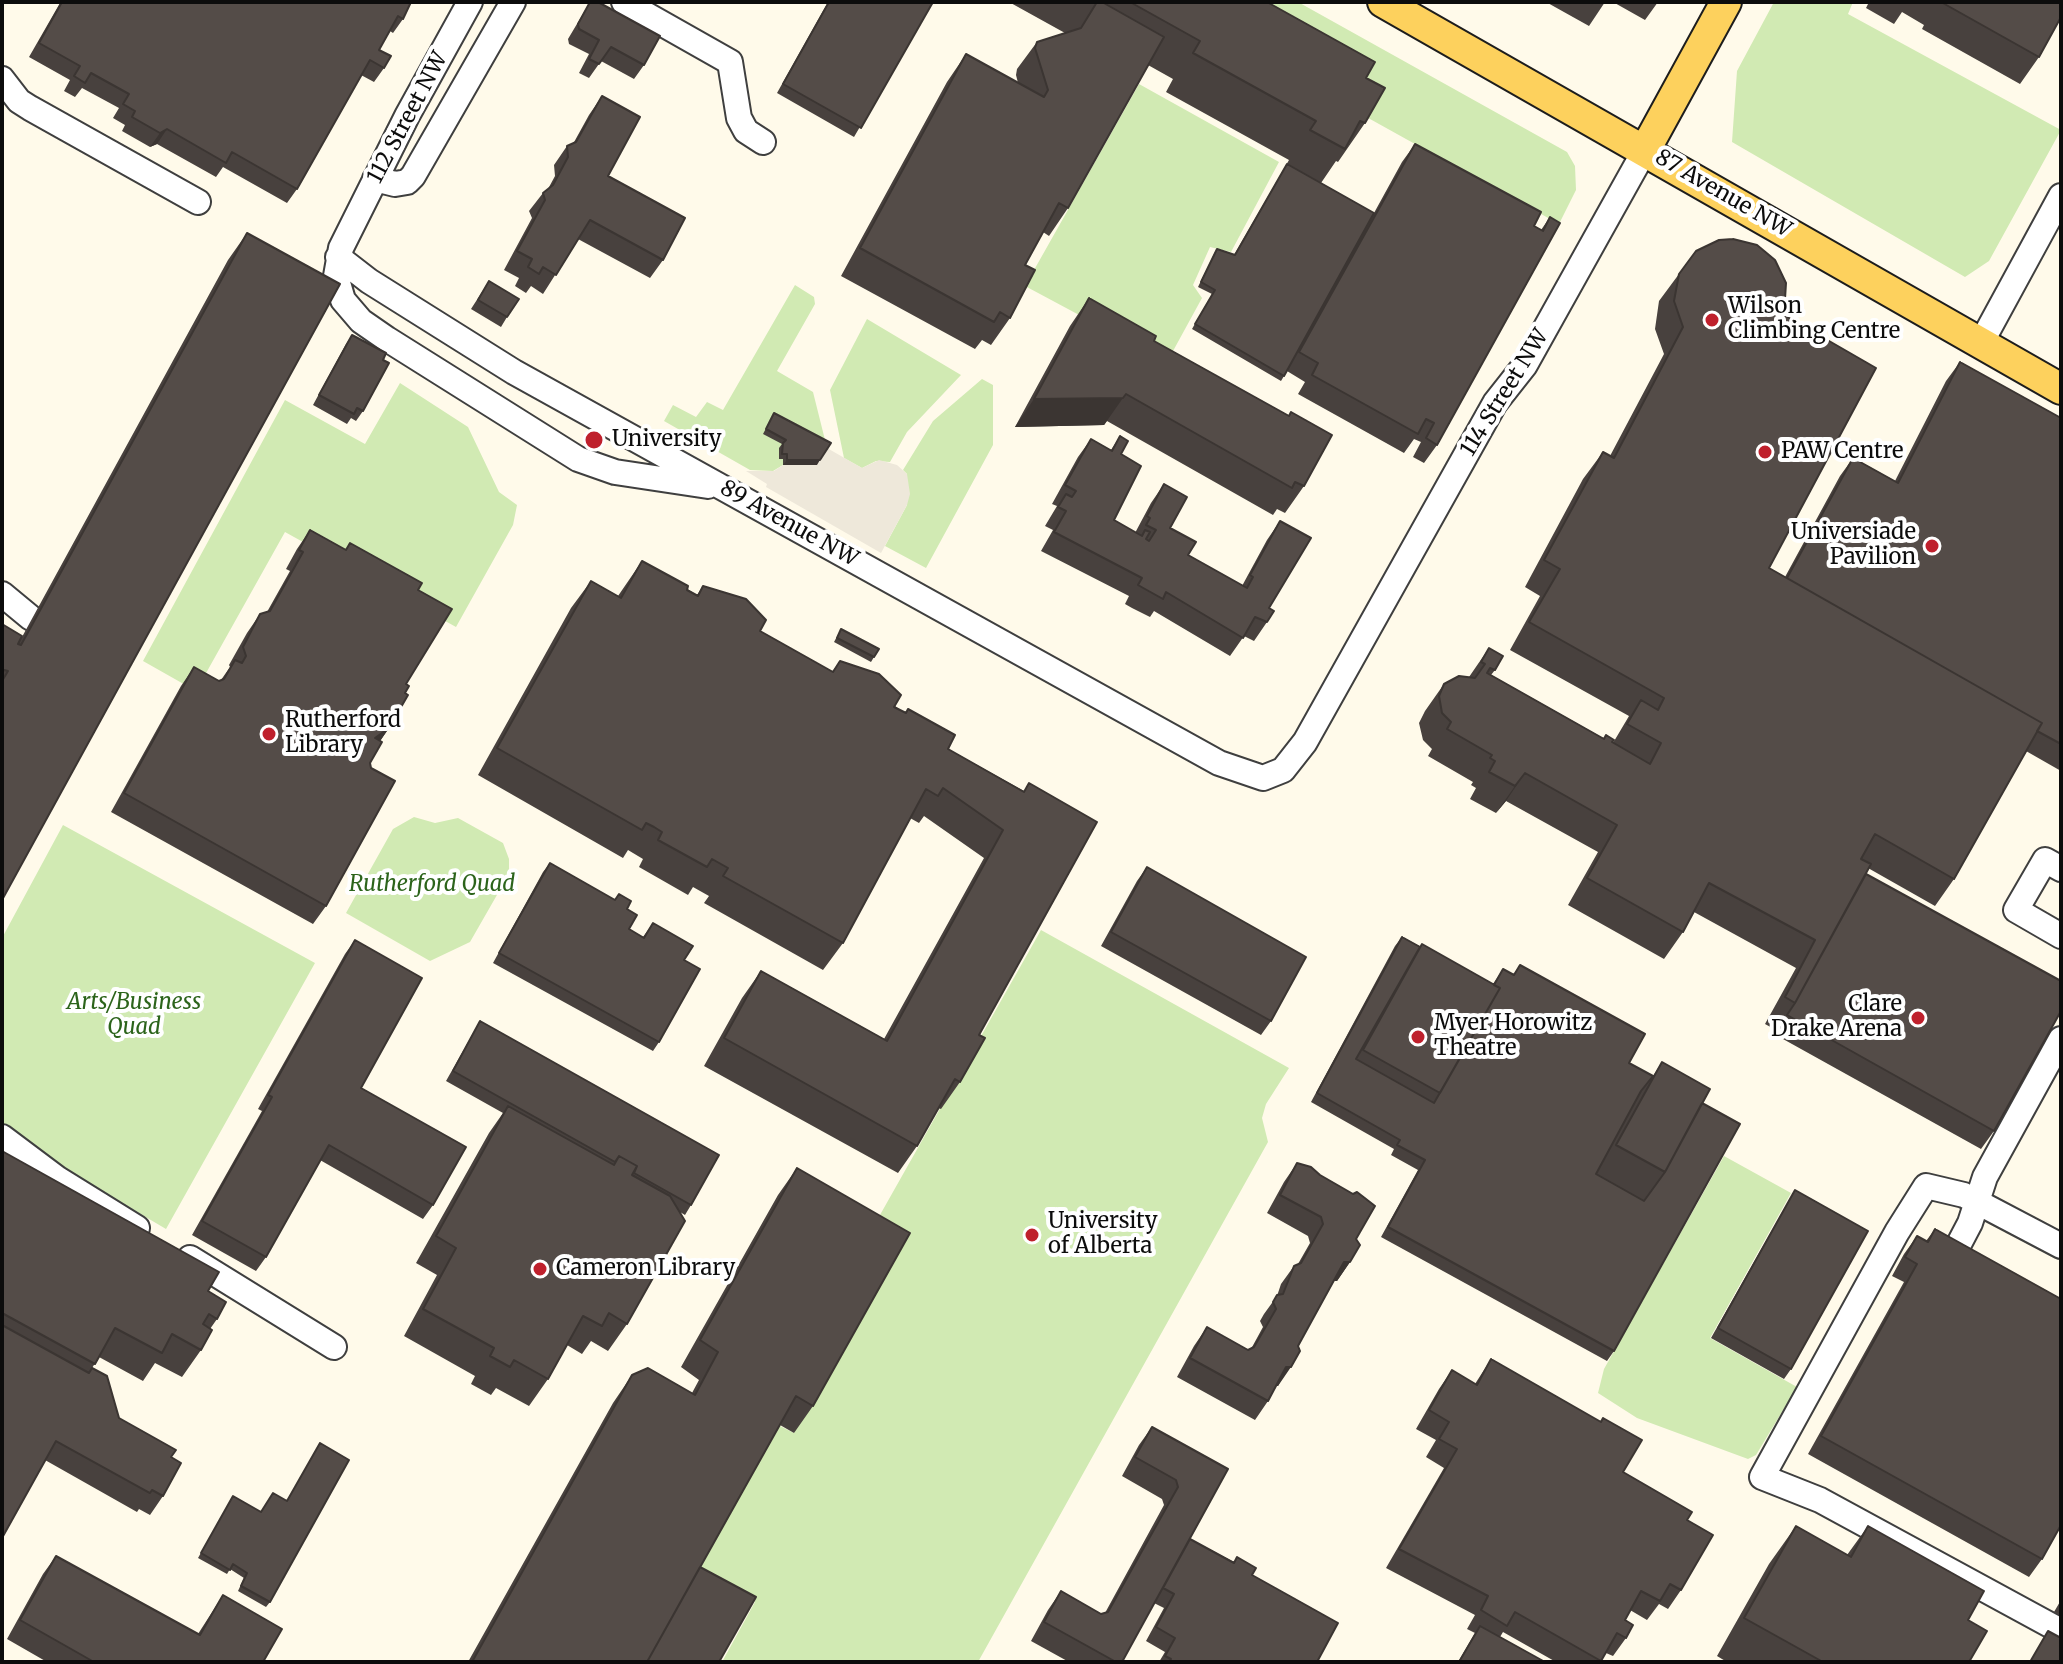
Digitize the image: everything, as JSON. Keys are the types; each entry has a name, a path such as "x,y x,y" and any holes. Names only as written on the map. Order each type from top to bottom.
{"main road":[{"name":"87 Avenue NW","path":"1383,2 2061,389"},
{"name":"114 Street NW","path":"1645,150 1726,2"}],"street":[{"name":"112 Street NW","path":"338,257 375,179 470,2"},
{"path":"375,179 395,184 407,182 413,176 513,2"},
{"path":"624,2 730,62 739,118 746,131 763,142"},
{"path":"2,79 19,101 30,108 198,202"},
{"name":"114 Street NW","path":"1272,775 1292,762 1305,742 1495,403 1525,365 1645,150"},
{"path":"1981,343 2061,196"},
{"path":"338,257 339,291 361,321 578,459 615,472 726,489"},
{"name":"89 Avenue NW","path":"338,257 481,352 1219,763 1253,777 1272,775"},
{"path":"2,594 31,618"},
{"path":"2061,869 2045,860 2016,910 2061,936"},
{"path":"1949,1263 1979,1202 1985,1177 2061,1039"},
{"path":"2,1137 71,1188 334,1347"},
{"path":"2061,1246 1979,1202 1947,1189 1926,1186 1897,1232 1762,1477 1820,1500 2061,1631"}],"green space":[{"path":"1238,2 1298,2 1567,152 1575,166 1576,190 1559,224 1352,109"},
{"path":"1774,2 1853,2 1848,14 2061,130 1989,261 1965,277 1732,142 1737,71"},
{"path":"1139,84 1279,162 1231,252 1210,247 1193,285 1202,298 1167,362 1025,286"},
{"path":"795,285 814,297 815,304 777,371 813,392 827,448 783,445 779,458 783,459 783,465 773,471 750,470 664,421 673,405 696,417 707,402 723,410"},
{"path":"867,319 961,375 907,432 890,462 876,461 862,468 844,458 830,390"},
{"path":"982,379 993,385 993,445 926,568 885,546 907,505 907,474 903,470 933,421"},
{"path":"400,383 468,427 499,492 517,505 513,525 456,627 285,532 196,691 143,661 285,400 365,444"},
{"name":"Rutherford Quad","path":"414,817 435,823 458,818 503,843 509,859 509,874 470,942 430,961 346,913 393,829"},
{"name":"Arts/Business Quad","path":"63,825 315,963 166,1229 2,1132 2,938"},
{"path":"1041,930 1289,1068 1266,1104 1262,1118 1268,1142 978,1662 722,1662 755,1602 695,1568 776,1424 794,1433 863,1245"},
{"path":"1724,1156 1791,1193 1710,1338 1797,1387 1756,1455 1748,1459 1637,1418 1598,1393 1604,1369"}],"shaded area":[{"path":"827,448 862,468 879,460 897,465 907,474 910,494 907,505 881,553 766,487 767,484 746,471 774,471 783,465 817,465"}],"building":[{"path":"62,2 411,2 403,19 398,16 379,50 391,56 384,68 370,60 297,189 232,152 226,163 167,129 160,133 132,117 135,111 123,104 129,94 91,73 85,83 74,76 80,66 39,43"},
{"path":"590,2 598,2 660,36 644,65 611,47 599,64 589,59 599,40 579,29 578,24"},
{"path":"829,2 933,2 861,128 783,84"},
{"path":"1097,2 1164,37 1068,208 1059,203 1025,265 1035,270 1010,318 1000,312 994,322 860,248 966,54 1044,97 1048,90 1035,48 1037,42 1081,28"},
{"path":"1130,2 1267,2 1375,62 1366,78 1385,88 1365,123 1360,121 1345,149 1310,130 1316,121 1193,53 1200,41"},
{"path":"1941,2 2061,2 2061,17 2039,57"},
{"path":"602,96 640,117 608,176 685,218 663,260 590,220 556,275 543,267 539,274 528,267 532,259 517,251 545,200 543,193 553,185 568,157 567,146 576,142"},
{"path":"1415,144 1541,212 1534,226 1543,231 1550,217 1560,223 1437,445 1426,438 1434,423 1426,419 1418,434 1312,375 1318,363 1299,352"},
{"path":"1287,164 1374,213 1284,376 1195,324 1215,290 1201,282 1217,249 1235,255"},
{"path":"247,233 340,284 2,900 2,681 8,671 2,673 2,624 22,636 18,644 21,645"},
{"path":"1733,239 1757,245 1775,260 1786,283 1784,315 1876,368 1769,568 2042,723 1954,879 1875,834 1861,859 1871,864 1795,1003 1785,997 1815,940 1709,883 1683,932 1587,878 1617,825 1525,773 1515,786 1489,772 1495,761 1490,758 1492,755 1447,729 1451,722 1442,713 1439,696 1444,684 1459,676 1475,678 1485,664 1481,662 1489,648 1503,656 1495,670 1490,668 1487,673 1604,739 1606,735 1614,740 1612,742 1650,764 1661,743 1627,724 1641,700 1658,710 1664,698 1529,622 1560,569 1544,560 1603,452 1614,458 1683,327 1674,301 1679,274 1696,251 1719,240"},
{"path":"489,281 519,299 507,317 478,300"},
{"path":"1089,298 1156,336 1154,341 1289,416 1291,412 1332,435 1304,486 1295,482 1292,488 1126,394 1123,398 1034,399"},
{"path":"352,335 386,353 383,360 389,363 363,411 357,408 354,414 319,395"},
{"name":"Universiade Pavilion","path":"1960,362 2061,418 2061,744 2037,731 2042,723 1787,578 1853,458 1898,483"},
{"path":"774,413 831,443 820,460 787,460 787,454 782,454 786,440 766,429"},
{"path":"1120,436 1128,441 1121,454 1141,466 1114,520 1142,536 1145,530 1150,532 1146,539 1149,541 1156,530 1146,525 1150,518 1147,516 1164,484 1187,497 1170,528 1196,542 1188,555 1247,588 1253,577 1250,575 1280,521 1311,538 1269,608 1274,611 1267,622 1255,617 1243,638 1166,592 1163,599 1145,589 1138,585 1142,578 1054,532 1066,511 1058,507 1066,494 1072,497 1076,491 1065,485 1091,439 1112,451"},
{"name":"Rutherford Library","path":"310,530 346,550 350,543 422,583 418,590 452,609 406,684 409,686 405,693 408,695 389,728 375,738 382,742 370,763 371,768 395,781 326,906 124,793 194,667 219,681 224,679 235,660 242,663 246,656 243,647 260,614 270,611 303,552 299,550"},
{"path":"642,561 688,586 687,590 698,596 703,586 746,599 766,620 760,631 833,672 840,661 879,674 901,695 894,707 906,713 908,709 955,735 948,749 1024,792 1029,783 1097,822 979,1035 985,1038 960,1082 955,1079 917,1146 724,1038 761,971 887,1041 1003,830 943,788 938,796 926,789 843,943 723,876 728,868 712,859 707,867 658,840 662,832 654,827 646,823 642,830 497,748 591,581 621,598"},
{"path":"841,629 879,649 874,657 837,638"},
{"path":"550,863 615,900 619,894 631,901 627,909 637,915 629,929 644,938 653,923 693,946 684,960 700,969 659,1042 499,953"},
{"path":"1147,867 1306,957 1271,1021 1111,932"},
{"name":"Clare Drake Arena","path":"1866,874 2061,981 2061,1011 1994,1131 1787,1015"},
{"path":"1402,937 1420,947 1356,1059 1434,1103 1500,988 1494,985 1503,969 1514,975 1520,965 1645,1034 1629,1063 1653,1076 1641,1091 1596,1174 1644,1201 1665,1172 1702,1103 1740,1124 1614,1351 1388,1227 1425,1160 1397,1145 1400,1140 1317,1093"},
{"path":"355,940 422,978 361,1088 466,1147 433,1205 329,1145 266,1257 202,1221"},
{"name":"Myer Horowitz Theatre","path":"1422,944 1500,988 1440,1093 1363,1050"},
{"path":"480,1021 719,1155 691,1205 634,1173 637,1166 619,1156 615,1162 453,1071"},
{"path":"1662,1062 1710,1089 1665,1172 1616,1145"},
{"name":"Cameron Library","path":"508,1106 614,1165 619,1156 637,1166 632,1175 670,1196 685,1221 627,1324 609,1313 602,1326 583,1316 548,1379 514,1360 510,1367 490,1356 494,1348 423,1309 456,1248 436,1236"},
{"path":"2,1151 219,1272 208,1291 226,1302 217,1319 209,1314 203,1324 212,1330 201,1350 172,1334 162,1353 115,1328 95,1364 2,1313"},
{"path":"1297,1163 1311,1167 1353,1194 1357,1192 1375,1206 1356,1239 1360,1245 1350,1262 1344,1262 1298,1346 1300,1351 1291,1367 1286,1367 1268,1401 1190,1358 1207,1327 1248,1350 1254,1347 1276,1309 1273,1302 1277,1295 1283,1294 1294,1266 1301,1263 1323,1224 1321,1217 1280,1195"},
{"path":"797,1168 910,1233 813,1406 796,1396 647,1662 472,1662 632,1375 648,1368 695,1395 718,1352 700,1340"},
{"path":"1795,1190 1868,1231 1791,1369 1718,1328"},
{"path":"1935,1229 2061,1299 2061,1525 2042,1559 1821,1436 1917,1264 1905,1257 1917,1236 1928,1242"},
{"path":"2,1325 89,1373 92,1368 107,1376 119,1418 176,1450 171,1457 181,1463 163,1496 152,1490 150,1493 56,1441 2,1538"},
{"path":"1491,1359 1601,1422 1603,1418 1642,1440 1623,1472 1692,1512 1687,1520 1713,1535 1681,1590 1670,1584 1660,1601 1641,1591 1625,1620 1633,1625 1626,1638 1617,1633 1601,1661 1515,1612 1507,1626 1481,1610 1488,1596 1399,1549 1457,1449 1439,1439 1449,1422 1429,1410 1452,1370 1477,1385"},
{"path":"1152,1427 1228,1469 1122,1662 1116,1662 1044,1622 1061,1591 1101,1614 1108,1612 1178,1487 1176,1480 1135,1457"},
{"path":"320,1443 349,1460 270,1602 241,1586 247,1573 233,1564 230,1570 201,1553 233,1496 261,1512 273,1493 287,1501"},
{"path":"1796,1526 1851,1557 1868,1526 1984,1591 1968,1620 1987,1631 1969,1662 1823,1662 1744,1618"},
{"path":"1190,1539 1234,1563 1237,1557 1256,1568 1252,1575 1338,1623 1317,1662 1169,1662 1171,1659 1165,1656 1175,1638 1156,1627 1174,1594 1163,1588"},
{"path":"56,1556 200,1635 223,1595 282,1629 263,1662 94,1662 20,1620"},
{"path":"700,1567 756,1597 719,1662 647,1662"},
{"path":"1480,1626 1545,1662 1459,1662"},
{"path":"2048,1631 2061,1638 2061,1662 2030,1662"}],"place":[{"name":"Wilson Climbing Centre","path":"1712,320"},
{"name":"University","path":"594,440"},
{"name":"PAW Centre","path":"1765,452"},
{"name":"Universiade Pavilion","path":"1932,546"},
{"name":"Rutherford Library","path":"269,734"},
{"name":"Clare Drake Arena","path":"1918,1018"},
{"name":"Myer Horowitz Theatre","path":"1418,1037"},
{"name":"University of Alberta","path":"1032,1235"},
{"name":"Cameron Library","path":"540,1269"}]}
